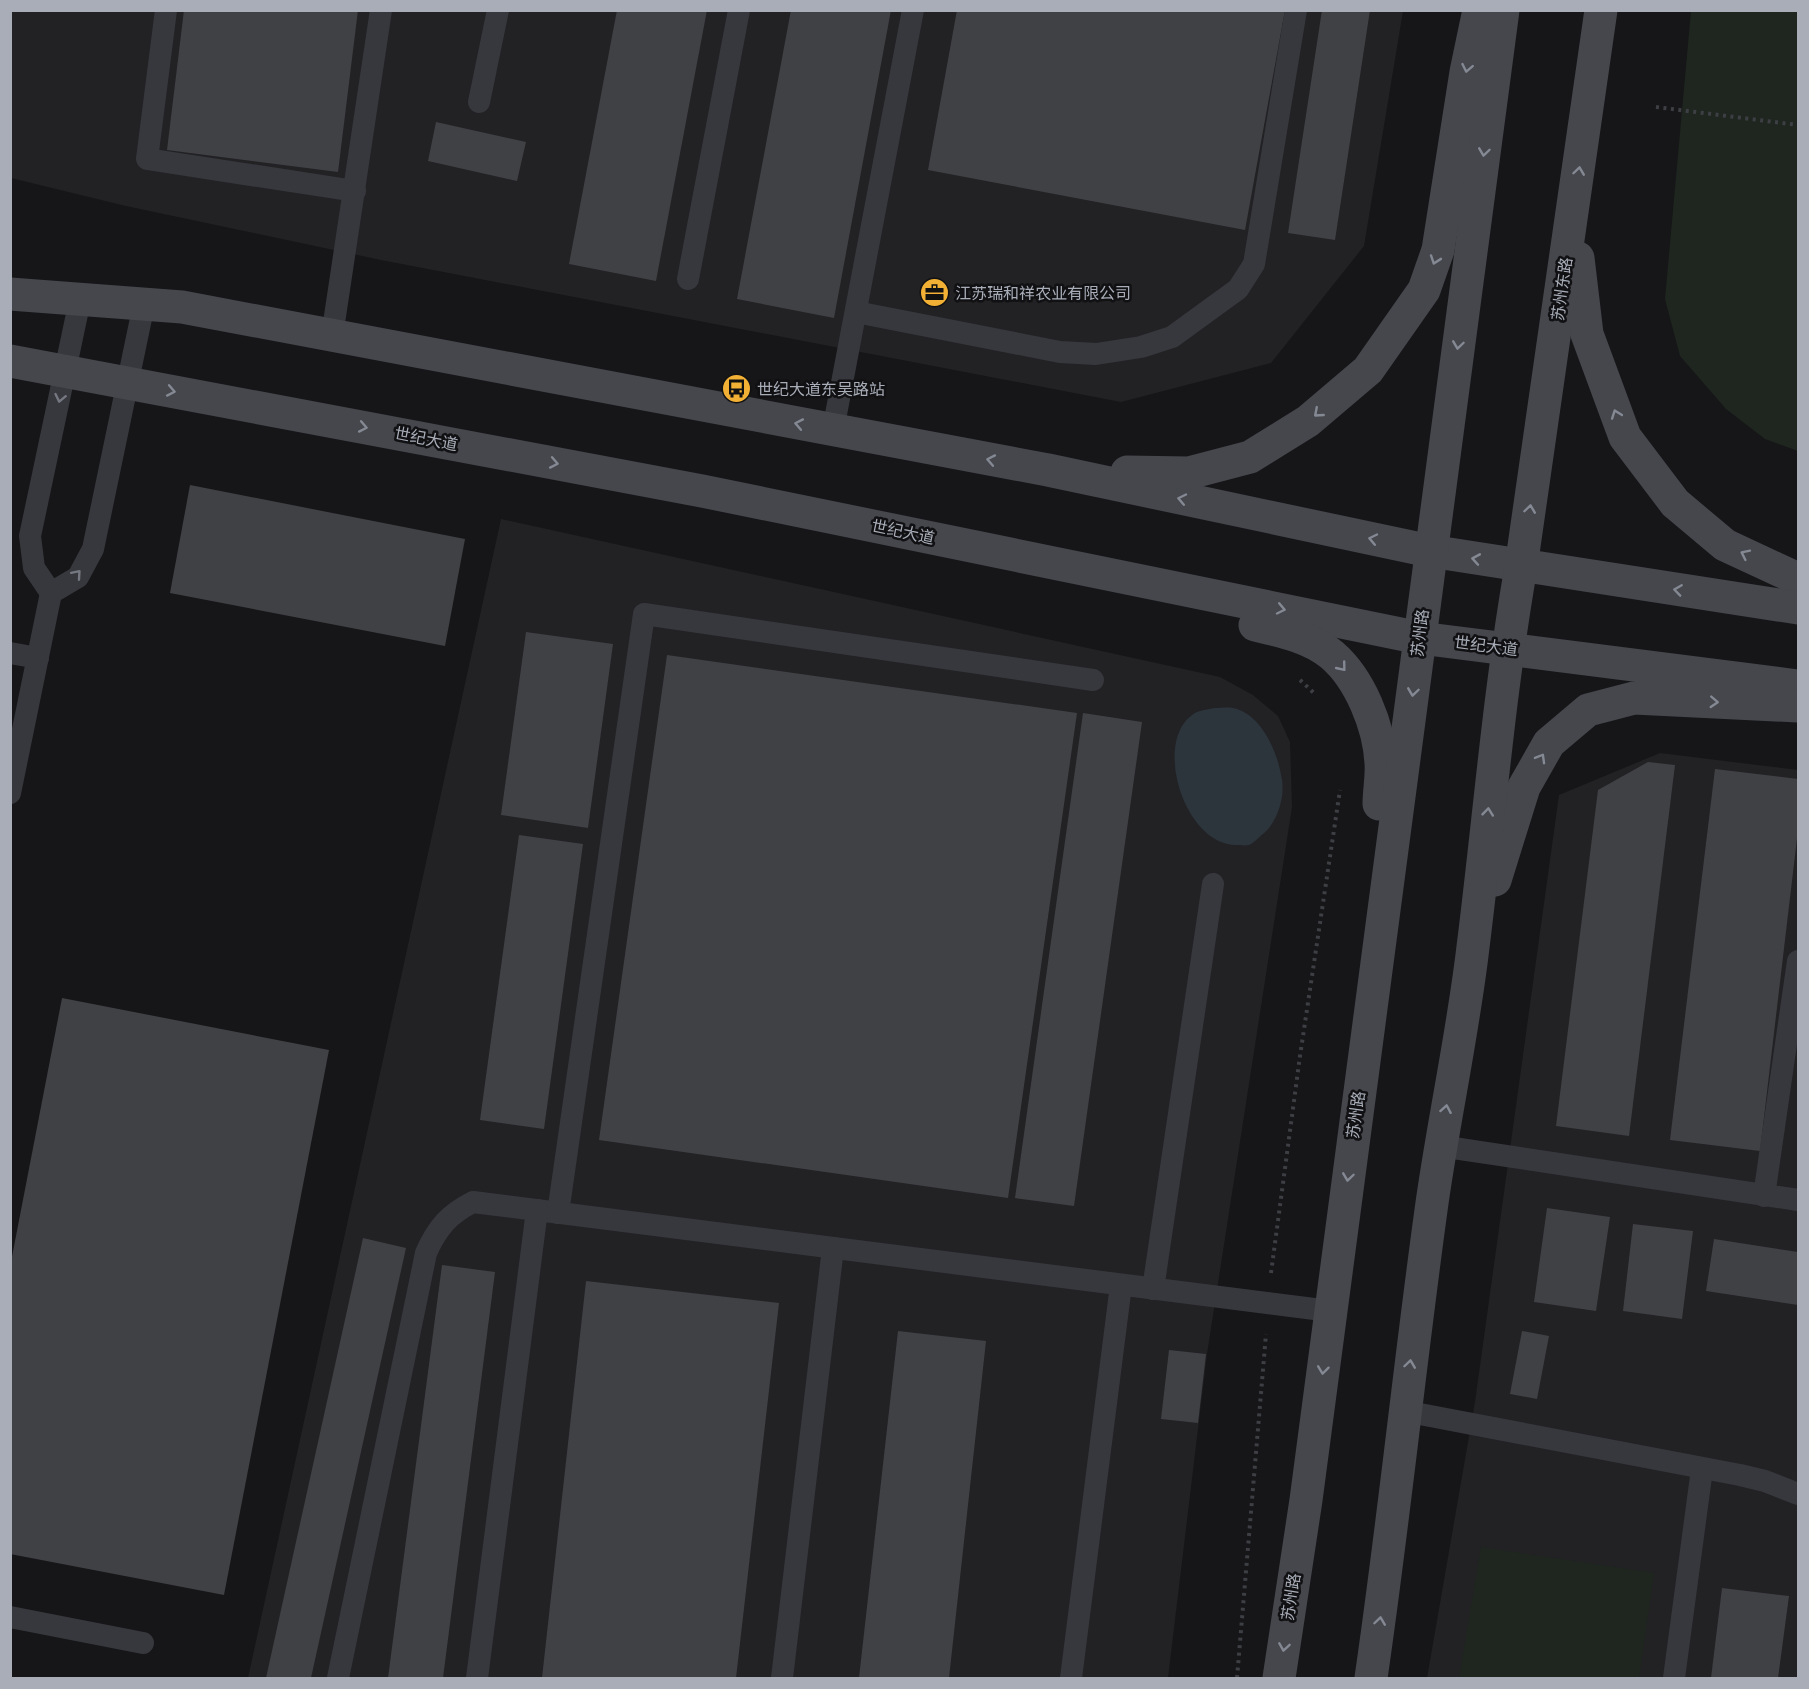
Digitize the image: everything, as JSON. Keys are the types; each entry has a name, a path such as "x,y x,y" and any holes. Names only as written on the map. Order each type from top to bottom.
{"street":[{"path":"1048,470 1189,473 1250,457 1308,422 1368,370 1424,290 1438,250 1466,72 1479,10"},
{"path":"1430,551 1503,10"},
{"name":"苏州东路","path":"1521,567 1600,10"},
{"path":"1573,213 1587,334 1625,437 1675,503 1725,545 1798,579"},
{"path":"10,294 182,308 1048,470 1430,551 1521,567 1798,608"},
{"name":"世纪大道","path":"10,361 702,491 1420,638 1798,686"},
{"path":"702,491 1294,634 1332,655 1360,690 1374,730 1381,761 1367,1034"},
{"name":"苏州路","path":"1279,1678 1306,1500 1430,551"},
{"path":"1371,1678 1440,1146 1473,951 1507,649 1521,567"},
{"path":"1473,951 1524,787 1549,743 1588,710 1634,698 1798,706"}],"lane":[{"path":"166,10 147,159 355,190"},
{"path":"332,336 381,10"},
{"path":"479,102 498,10"},
{"path":"688,279 739,10"},
{"path":"833,430 913,10"},
{"path":"856,312 1060,352 1096,354 1141,347 1172,337 1238,289 1254,264 1296,10"},
{"path":"10,793 51,593 34,568 30,536 80,300"},
{"path":"51,593 78,577 93,549 144,304"},
{"path":"477,1678 547,1211 644,614 1093,680"},
{"path":"10,653 38,658"},
{"path":"1153,1289 1213,884"},
{"path":"1764,1196 1798,961"},
{"path":"1440,1146 1798,1200"},
{"path":"338,1678 426,1253 436,1231 454,1211 473,1202 1330,1311"},
{"path":"782,1678 833,1248"},
{"path":"1071,1678 1121,1285"},
{"path":"1404,1411 1766,1481 1798,1494"},
{"path":"1674,1678 1702,1468"},
{"path":"10,1617 143,1643"}],"path":[{"path":"1656,107 1798,125"},
{"path":"1299,679 1321,699"},
{"path":"1237,1678 1268,1303 1298,1068 1341,787"}],"shaded area":[{"path":"11,11 1403,11 1364,246 1271,363 1121,402 381,260 126,206 11,178"},
{"path":"1691,11 1798,11 1798,451 1765,439 1726,409 1680,356 1665,299"},
{"path":"501,519 1220,677 1253,695 1278,716 1290,742 1292,807 1207,1354 1168,1678 248,1678"},
{"path":"1215,708 1233,708 1252,718 1267,736 1280,769 1283,787 1276,817 1268,829 1249,845 1235,845 1216,840 1200,827 1188,808 1179,786 1175,764 1176,742 1183,724 1197,712"},
{"path":"1660,753 1798,770 1798,1678 1427,1678 1475,1402 1559,795"},
{"path":"1481,1547 1654,1573 1639,1678 1459,1678"}],"building":[{"path":"184,10 358,10 338,172 167,150"},
{"path":"617,10 707,10 656,281 569,264"},
{"path":"791,10 891,10 834,318 737,299"},
{"path":"957,10 1285,10 1245,230 928,170"},
{"path":"1322,10 1370,10 1335,240 1288,233"},
{"path":"436,122 526,142 517,181 428,161"},
{"path":"190,485 465,539 445,646 170,593"},
{"path":"526,632 613,644 588,828 501,815"},
{"path":"667,655 1077,713 1008,1198 599,1140"},
{"path":"1083,713 1142,722 1074,1206 1015,1198"},
{"path":"1648,762 1675,765 1629,1136 1556,1126 1598,790"},
{"path":"1715,769 1798,779 1798,830 1760,1151 1670,1140"},
{"path":"519,835 583,844 544,1129 480,1120"},
{"path":"62,998 329,1050 224,1595 10,1554 10,1267"},
{"path":"1547,1208 1610,1217 1596,1311 1534,1302"},
{"path":"1633,1224 1693,1231 1682,1319 1623,1311"},
{"path":"363,1238 406,1248 311,1678 266,1678"},
{"path":"1714,1239 1798,1252 1798,1305 1706,1291"},
{"path":"442,1265 495,1272 443,1678 388,1678"},
{"path":"586,1281 779,1303 736,1678 542,1678"},
{"path":"898,1331 986,1341 949,1678 859,1678"},
{"path":"1522,1331 1549,1336 1537,1399 1510,1394"},
{"path":"1169,1350 1206,1354 1198,1423 1161,1419"},
{"path":"1722,1588 1789,1596 1778,1678 1711,1678"}],"place":[{"name":"江苏瑞和祥农业有限公司","path":"934,293"},
{"name":"世纪大道东吴路站","path":"736,389"}]}
